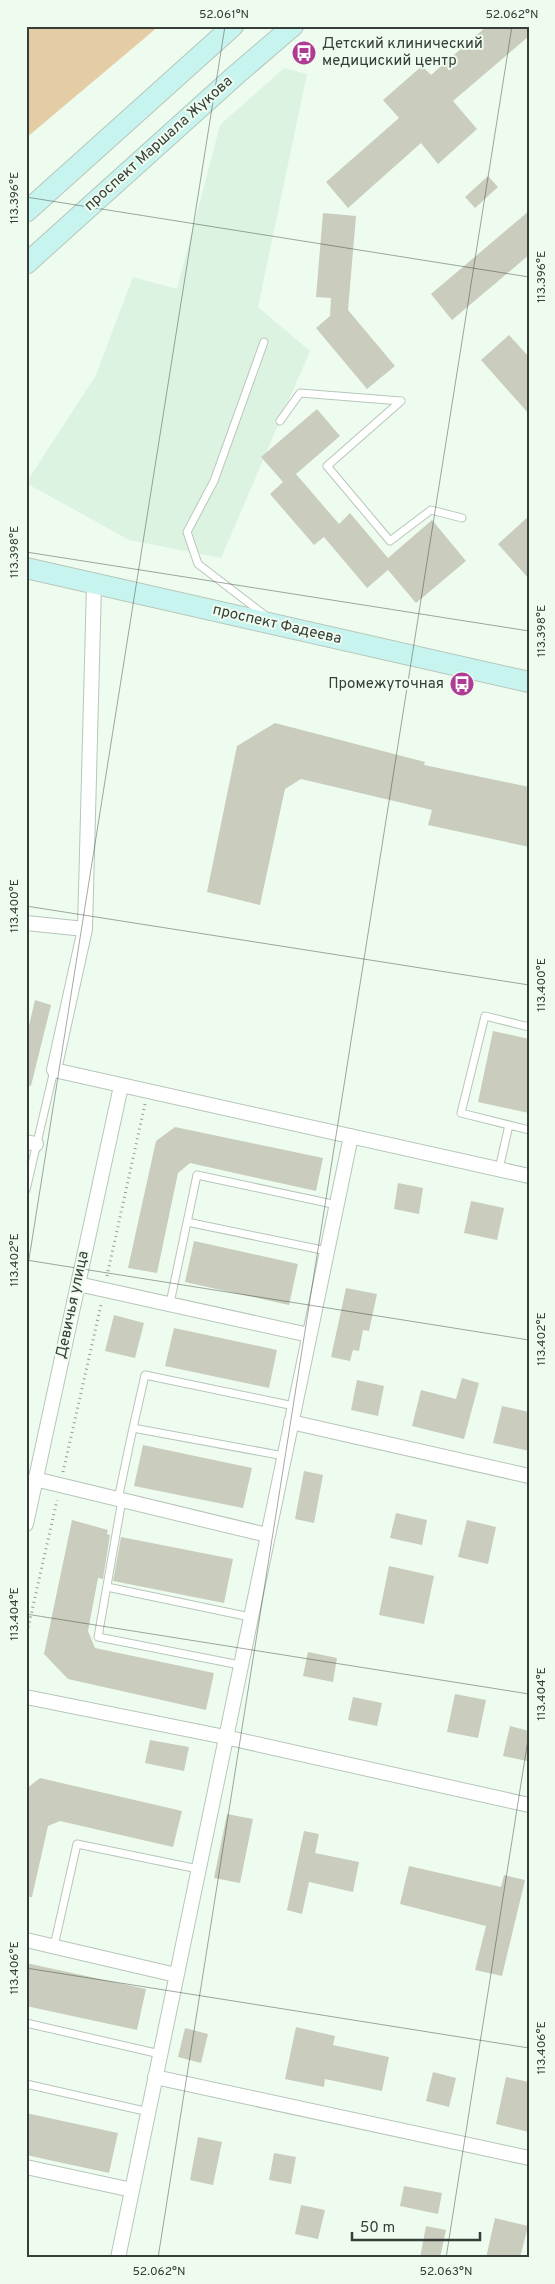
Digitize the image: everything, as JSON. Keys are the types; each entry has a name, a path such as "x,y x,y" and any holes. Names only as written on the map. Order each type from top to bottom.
{"main road":[{"path":"26,212 233,26"},
{"name":"проспект Маршала Жукова","path":"26,264 236,74 293,26"},
{"name":"проспект Фадеева","path":"26,568 94,585 529,682"}],"street":[{"path":"94,585 85,929 54,1070 529,1176"},
{"path":"26,923 85,929"},
{"name":"Девичья улица","path":"26,1524 121,1086"},
{"path":"118,2258 351,1136"},
{"path":"78,1284 310,1335"},
{"path":"291,1422 529,1476"},
{"path":"36,1479 267,1535"},
{"path":"26,1697 225,1737 529,1804"},
{"path":"26,1940 176,1975"},
{"path":"155,2077 529,2158"},
{"path":"26,2167 132,2190"}],"lane":[{"path":"264,342 214,481 187,532 198,564 278,625"},
{"path":"280,421 300,393 401,402 328,466 390,541 431,510 462,518"},
{"path":"529,1027 484,1016 461,1113 529,1130"},
{"path":"26,1190 31,1143 54,1070"},
{"path":"499,1169 509,1125"},
{"path":"170,1303 196,1175 337,1205"},
{"path":"187,1222 327,1252"},
{"path":"240,1665 98,1637 133,1428 145,1375 294,1406"},
{"path":"133,1428 284,1456"},
{"path":"107,1587 250,1617"},
{"path":"54,1946 77,1844 198,1869"},
{"path":"26,2023 160,2054"},
{"path":"26,2084 149,2112"}],"path":[{"path":"26,1637 148,1092"}],"shaded area":[{"path":"26,26 159,26 26,138"},
{"path":"284,68 307,74 258,307 310,351 221,558 129,540 26,483 96,375 133,277 177,289 220,125"}],"building":[{"path":"487,26 529,26 529,36 453,101 477,129 438,164 421,143 348,208 326,182 399,118 383,100 422,66 431,75"},
{"path":"488,176 498,187 475,208 465,197"},
{"path":"529,211 529,255 452,320 431,294"},
{"path":"323,213 356,216 348,310 395,366 367,389 316,328 330,316 331,298 316,297"},
{"path":"509,335 529,357 529,414 481,360"},
{"path":"317,409 340,436 296,474 339,524 350,513 388,558 432,520 466,561 416,603 388,570 367,588 324,537 314,545 270,494 283,482 261,457"},
{"path":"529,516 529,579 498,544"},
{"path":"275,723 425,762 424,765 529,787 529,847 428,825 432,810 301,779 285,789 260,905 207,892 237,746"},
{"path":"35,1000 51,1005 31,1086 26,1085 26,1038"},
{"path":"493,1031 529,1039 529,1113 478,1102"},
{"path":"175,1127 323,1158 316,1191 190,1163 178,1173 157,1273 128,1268 156,1141"},
{"path":"398,1183 423,1188 419,1214 394,1209"},
{"path":"471,1201 504,1208 497,1240 464,1233"},
{"path":"194,1241 298,1264 289,1305 185,1282"},
{"path":"346,1288 377,1294 369,1331 363,1330 359,1351 353,1350 350,1361 331,1357"},
{"path":"114,1315 144,1323 135,1358 105,1351"},
{"path":"174,1328 277,1350 269,1388 165,1366"},
{"path":"462,1378 479,1383 464,1439 412,1426 421,1390 456,1399"},
{"path":"357,1380 384,1386 378,1416 351,1410"},
{"path":"502,1406 529,1412 529,1451 493,1443"},
{"path":"143,1445 252,1468 243,1508 134,1486"},
{"path":"304,1471 323,1475 314,1523 295,1519"},
{"path":"396,1513 427,1520 422,1545 390,1538"},
{"path":"72,1520 108,1530 107,1534 110,1535 103,1579 98,1578 88,1631 95,1648 214,1673 206,1710 68,1679 44,1654"},
{"path":"467,1520 496,1527 488,1564 458,1557"},
{"path":"121,1537 233,1559 224,1603 113,1581"},
{"path":"389,1566 434,1576 424,1624 379,1615"},
{"path":"308,1652 337,1658 333,1682 303,1676"},
{"path":"455,1694 486,1700 478,1738 447,1732"},
{"path":"353,1697 382,1703 377,1726 348,1720"},
{"path":"510,1726 529,1731 527,1761 503,1756"},
{"path":"150,1740 189,1747 184,1771 145,1763"},
{"path":"40,1778 182,1811 173,1847 60,1821 48,1826 32,1897 26,1897 26,1789"},
{"path":"227,1814 253,1819 240,1883 214,1878"},
{"path":"304,1831 319,1834 315,1853 359,1862 353,1892 309,1882 302,1914 287,1910"},
{"path":"409,1866 501,1887 504,1875 525,1880 502,1976 475,1970 486,1926 400,1904"},
{"path":"26,1963 146,1989 137,2030 26,2006"},
{"path":"296,2027 335,2036 333,2045 389,2057 382,2091 325,2079 324,2087 285,2079"},
{"path":"185,2028 208,2034 201,2063 178,2057"},
{"path":"433,2072 456,2078 449,2107 426,2101"},
{"path":"506,2077 529,2082 529,2132 496,2124"},
{"path":"26,2113 118,2133 109,2173 26,2155"},
{"path":"198,2137 222,2142 213,2185 190,2180"},
{"path":"274,2153 296,2157 291,2184 269,2180"},
{"path":"404,2186 442,2193 438,2214 400,2206"},
{"path":"301,2205 325,2210 318,2239 295,2234"},
{"path":"495,2218 528,2226 520,2258 486,2258"},
{"path":"426,2226 446,2230 440,2258 420,2258"}],"place":[{"name":"Детский клинический медициский центр","path":"304,53"},
{"name":"Промежуточная","path":"462,684"}]}
